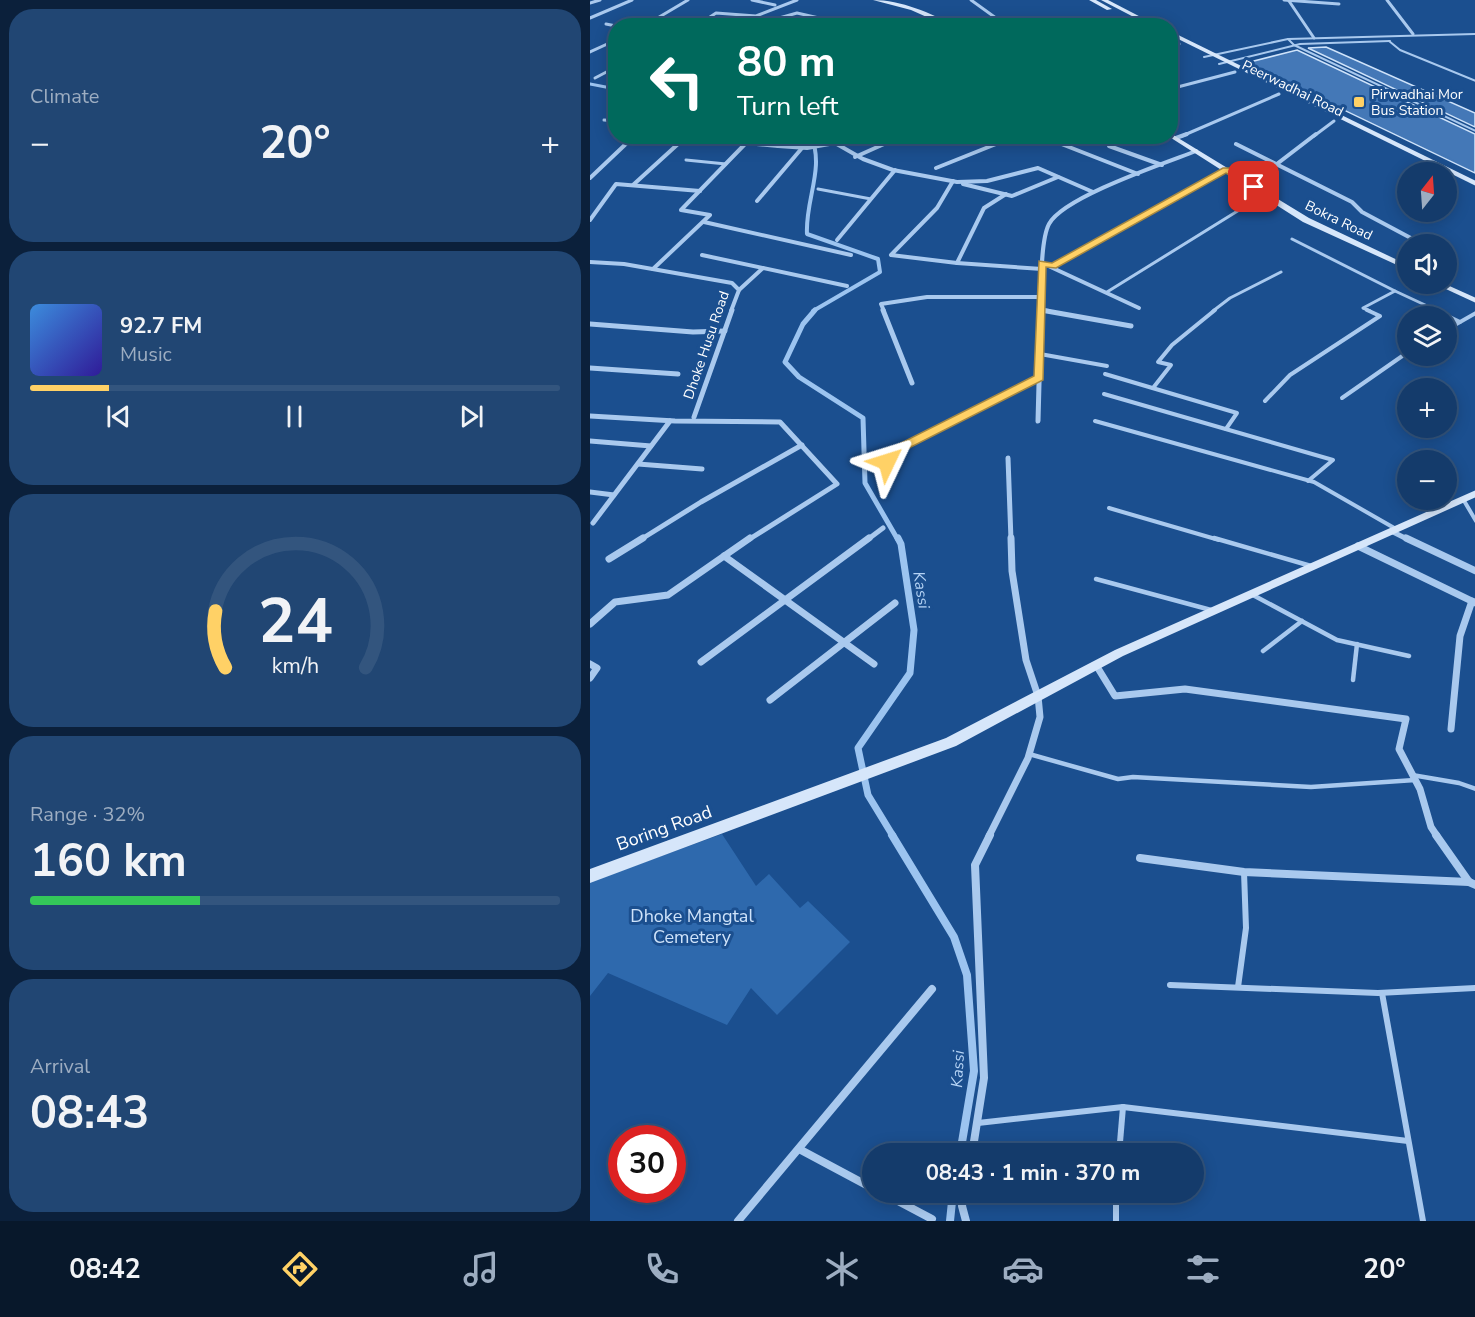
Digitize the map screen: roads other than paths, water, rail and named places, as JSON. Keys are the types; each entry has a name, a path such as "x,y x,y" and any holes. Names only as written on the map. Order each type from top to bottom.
{"main road":[{"path":"876,0 913,9 934,18"},
{"path":"1092,0 1128,18"},
{"path":"1104,0 1140,18"},
{"path":"1178,37 1475,184"},
{"name":"Peerwadhai Road","path":"1179,44 1418,162"},
{"name":"Bokra Road","path":"1178,139 1306,220 1397,263"},
{"path":"1457,183 1475,192"},
{"path":"1457,292 1475,300"},
{"name":"Boring Road","path":"590,876 951,742 1096,665 1475,493"}],"street":[{"path":"590,3 600,0"},
{"path":"590,18 632,0"},
{"path":"658,18 688,0"},
{"path":"752,0 775,5"},
{"path":"708,18 716,13 756,16 797,0"},
{"path":"971,0 996,18"},
{"path":"1284,0 1340,4 1331,0"},
{"path":"1387,0 1413,34"},
{"path":"1289,2 1314,38"},
{"path":"779,18 797,13 821,18"},
{"path":"590,52 608,44"},
{"path":"595,78 608,71"},
{"path":"1178,87 1235,72"},
{"path":"1178,135 1203,130 1241,110 1279,94"},
{"path":"604,120 608,120"},
{"path":"1242,180 1265,173 1334,121"},
{"path":"590,178 626,144"},
{"path":"633,185 678,144"},
{"path":"653,269 710,215 681,210 745,144"},
{"path":"757,144 802,148 832,144"},
{"path":"836,144 855,157 872,164 1012,196 1059,176"},
{"path":"855,157 884,144"},
{"path":"936,168 996,144"},
{"path":"1062,144 1139,174"},
{"path":"1113,144 1109,146 1162,165"},
{"path":"1236,144 1352,202 1362,212 1403,234"},
{"path":"757,201 802,148"},
{"path":"1038,420 1042,266 1049,224 1070,205 1093,192 1196,151"},
{"path":"1093,192 1038,168 1016,176 955,182 937,208 891,255 957,263 1052,266 1139,308"},
{"path":"837,240 895,170"},
{"path":"1052,266 1226,170"},
{"path":"590,220 616,184 700,191"},
{"path":"957,263 984,208 1006,194"},
{"path":"704,222 851,255"},
{"path":"702,255 847,286"},
{"name":"Dhoke Husu Road","path":"590,262 653,269 732,283 739,290 694,417"},
{"path":"739,290 763,268"},
{"path":"912,383 881,304 927,297 1041,297"},
{"path":"1041,310 1131,326"},
{"path":"590,324 693,332 725,331"},
{"path":"590,368 678,374"},
{"path":"880,474 895,450 1039,378"},
{"path":"590,416 670,421 780,422 838,484 724,556 668,595 616,602 590,624"},
{"path":"593,523 670,421"},
{"path":"590,441 651,446"},
{"path":"609,559 701,502 802,446"},
{"path":"974,1143 984,1078 975,865 1029,754 1040,717 1037,696 1026,660 1012,571 1008,458"},
{"path":"638,464 702,469"},
{"path":"590,492 614,495"},
{"path":"701,662 883,528"},
{"path":"1394,530 1475,571"},
{"path":"1358,546 1474,602 1460,636 1451,729"},
{"path":"724,556 874,664"},
{"path":"770,700 895,603"},
{"path":"590,664 597,668 590,678"},
{"path":"1096,665 1115,696 1185,689 1406,719 1399,750 1414,778 1431,827 1472,883"},
{"path":"1140,858 1244,872 1472,883"},
{"path":"738,1221 932,989"},
{"path":"799,1149 862,1183"},
{"path":"902,1203 932,1219"},
{"path":"962,1203 966,1221"}],"lane":[{"path":"1204,57 1288,39 1475,34"},
{"path":"1385,35 1400,50 1475,81"},
{"path":"1288,39 1294,45 1475,131"},
{"path":"1218,64 1294,45 1390,41"},
{"path":"686,160 726,164"},
{"path":"818,189 871,199"},
{"path":"1107,292 1265,194"},
{"path":"1292,239 1460,322"},
{"path":"1153,388 1171,365 1158,362 1172,345 1230,298 1281,272"},
{"path":"1265,400 1290,375 1380,316 1363,308 1395,291"},
{"path":"1457,324 1475,313"},
{"path":"1040,354 1107,366"},
{"path":"1342,398 1397,360"},
{"path":"1105,374 1237,412 1226,429"},
{"path":"1104,394 1333,460 1308,481"},
{"path":"1095,421 1308,481 1394,530"},
{"path":"1463,499 1475,521"},
{"path":"1109,508 1313,566"},
{"path":"1096,579 1213,611"},
{"path":"1251,594 1337,640 1409,656"},
{"path":"1263,651 1302,621"},
{"path":"1353,680 1357,644"},
{"path":"1029,754 1118,779 1133,777 1311,787 1414,778 1459,783 1475,789"},
{"path":"1238,987 1247,928 1244,872"},
{"path":"1170,985 1382,993 1475,988"},
{"path":"1382,993 1423,1221"},
{"path":"978,1123 1123,1107 1408,1141"},
{"path":"1120,1143 1123,1107"},
{"path":"1116,1203 1116,1221"}],"waterway":[{"name":"Kassi","path":"590,84 608,87"},
{"name":"Kassi","path":"813,311 880,272 878,259 807,234 816,160 814,144"},
{"name":"Kassi","path":"815,310 803,324 785,362 799,377 863,418 865,483 898,540"},
{"name":"Kassi","path":"893,836 868,795 858,748 910,673 914,630 901,544 898,538"},
{"name":"Kassi","path":"892,835 954,937 967,975 974,1071 962,1143"},
{"name":"Kassi","path":"950,1221 952,1203"}],"place":[{"name":"Pirwadhai Mor Bus Station","path":"1359,102"}],"park label":[{"name":"Dhoke Mangtal Cemetery","path":"692,926"}]}
